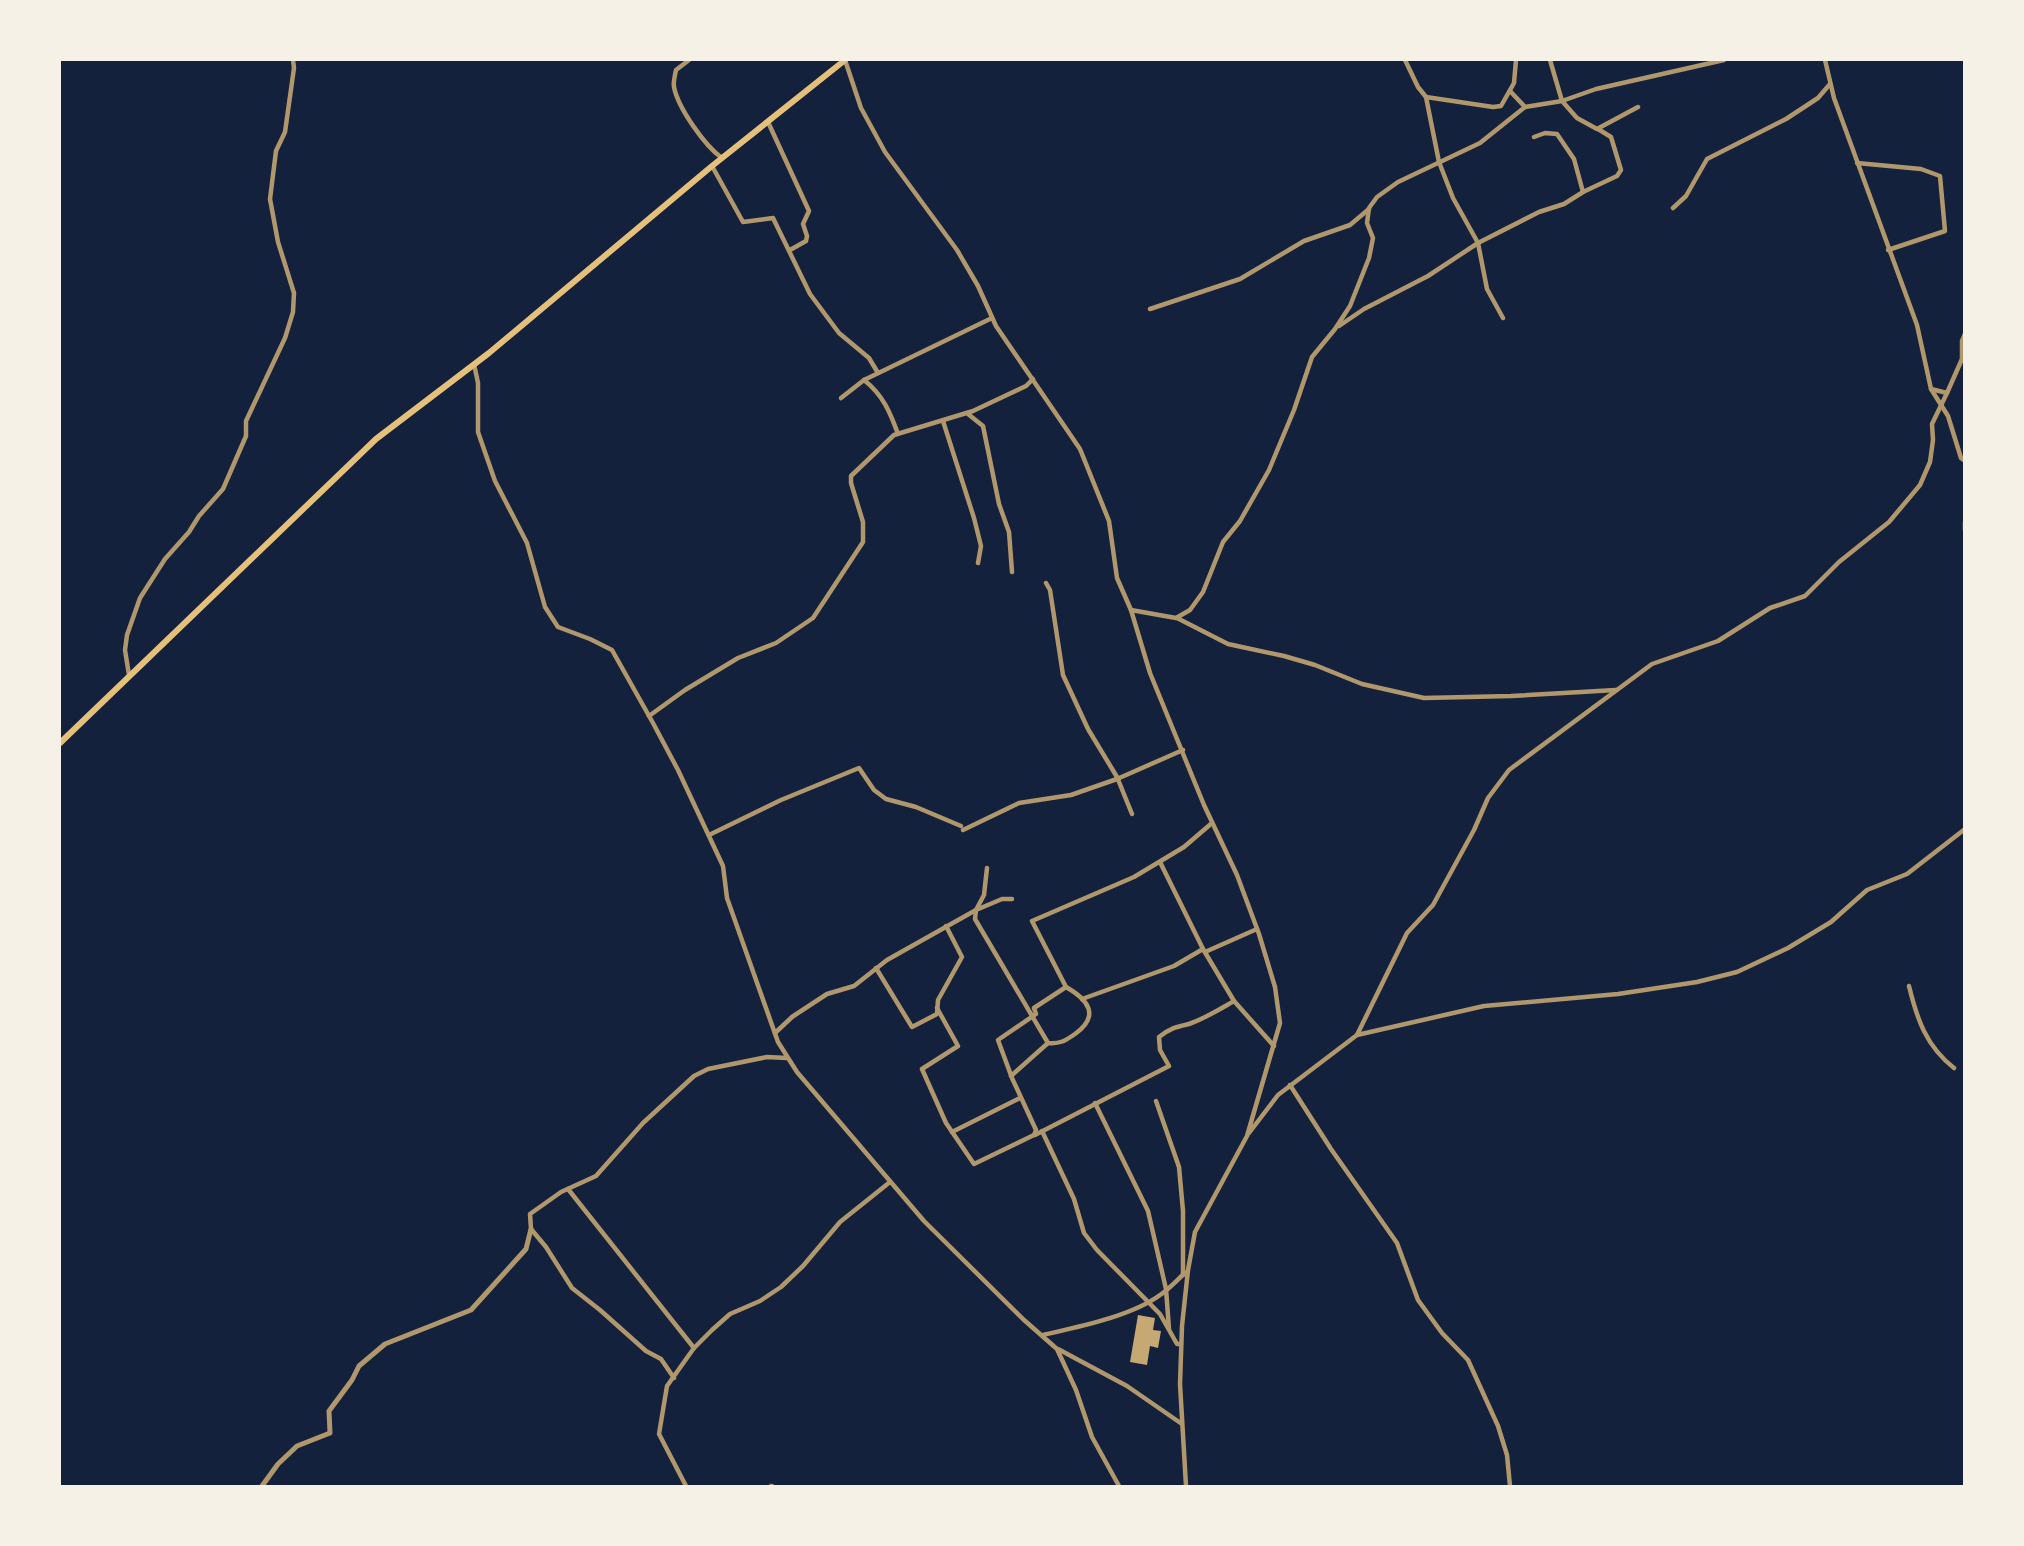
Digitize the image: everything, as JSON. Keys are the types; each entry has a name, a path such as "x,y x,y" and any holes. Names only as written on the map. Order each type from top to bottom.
{"main road":[{"path":"60,743 376,439 474,364 712,166 845,60"}],"street":[{"path":"129,675 125,650 127,635 140,597 165,559 223,489 246,436 246,421 285,338 293,312 294,293 278,242 270,199 276,151 285,132 293,60"},
{"path":"689,60 676,70 674,87 688,119 722,158"},
{"path":"845,60 861,108 885,152 957,250 978,286 992,318 1080,449 1098,489 1109,521 1118,579 1131,610 1150,673 1212,823 1237,875 1257,929 1277,999 1280,1023 1247,1136"},
{"path":"1405,60 1426,97 1439,162 1453,198 1478,243 1487,289 1503,318"},
{"path":"1426,97 1493,107 1504,103 1516,75 1516,60"},
{"path":"1335,329 1364,309 1428,276 1478,243 1539,212 1564,204 1617,176 1621,170 1611,136 1577,118 1562,101 1550,60"},
{"path":"1150,309 1240,279 1304,241 1350,225 1377,197 1398,182 1480,143 1525,107 1562,101 1596,89 1724,60"},
{"path":"1825,60 1857,163 1917,325 1931,389 1948,416 1961,458 1965,461"},
{"path":"1673,208 1686,196 1707,159 1786,119 1818,98 1830,83"},
{"path":"1510,92 1525,107"},
{"path":"1597,128 1638,107"},
{"path":"768,122 809,211 803,224 806,241 790,250"},
{"path":"1534,137 1545,133 1557,134 1574,159 1583,192"},
{"path":"1857,163 1921,169 1940,176 1945,231 1888,250"},
{"path":"712,166 743,222 772,218 810,294 839,333 869,358 878,373"},
{"path":"1176,618 1190,610 1203,592 1223,542 1240,521 1269,470 1312,357 1350,306 1369,258 1373,238 1367,223 1369,208"},
{"path":"841,398 863,380 992,318"},
{"path":"1357,1035 1407,933 1433,905 1488,798 1509,770 1652,664 1718,641 1770,608 1804,596 1839,562 1889,522 1920,485 1930,462 1932,424 1962,359 1962,341 1965,334"},
{"path":"474,364 478,383 478,432 495,481 527,543 545,607 558,627 612,650 649,716 723,866 727,898 775,1033 788,1058 923,1221 1057,1349 1076,1390 1092,1437 1119,1486"},
{"path":"649,716 737,658 776,642 813,618 863,542 863,522 851,476 894,435 967,414 1026,386 1034,379"},
{"path":"863,380 875,389 887,405 898,434"},
{"path":"1931,389 1947,393"},
{"path":"967,414 984,426 999,505 1009,532 1012,572"},
{"path":"943,421 981,546 978,563"},
{"path":"1965,522 1965,530"},
{"path":"1046,583 1050,590 1063,675 1088,729 1117,779 1132,814"},
{"path":"1131,610 1176,618 1228,644 1284,656 1362,684 1424,698 1524,696 1617,690"},
{"path":"709,835 781,800 859,768 874,790 886,799 916,807 962,828 1019,803 1071,796 1183,750"},
{"path":"1011,1076 1048,1043 1059,1044 1087,1024 1090,1018 1086,1004 1066,987 1032,920 1134,877 1184,847 1212,823"},
{"path":"1186,1486 1180,1384 1181,1344 1188,1270 1195,1232 1247,1136 1278,1095 1357,1035 1484,1006 1618,994 1696,982 1737,972 1788,948 1831,922 1867,890 1907,874 1965,828"},
{"path":"1160,862 1204,951 1234,1002 1274,1046"},
{"path":"987,868 984,895 976,910 975,919 1048,1043"},
{"path":"775,1033 792,1017 827,994 854,986 876,968 946,926 1002,899 1012,899"},
{"path":"876,968 912,1027 937,1014 938,1000 962,957 946,926"},
{"path":"1082,999 1174,967 1257,929"},
{"path":"1909,986 1926,1036 1937,1054 1954,1068"},
{"path":"1034,1135 1036,1130 1020,1098 998,1040 1036,1014 1034,1007 1066,987"},
{"path":"937,1007 958,1046 922,1069 952,1133 974,1164 1169,1066 1160,1049 1159,1037 1168,1029 1190,1024 1234,1002"},
{"path":"262,1486 278,1464 297,1446 330,1433 329,1411 359,1366 385,1345 471,1310 526,1248 531,1230 530,1214 568,1189 596,1176 643,1123 694,1076 708,1069 767,1057 788,1058"},
{"path":"1290,1085 1397,1243 1418,1300 1442,1333 1468,1360 1499,1426 1507,1455 1510,1486"},
{"path":"952,1133 1020,1098"},
{"path":"1156,1101 1179,1167 1184,1211 1183,1275"},
{"path":"1095,1103 1148,1211 1166,1289 1170,1334"},
{"path":"1042,1131 1074,1199 1084,1233 1097,1250 1160,1314 1177,1345 1181,1344"},
{"path":"686,1486 659,1434 667,1386 694,1348 730,1314 760,1301 781,1287 803,1266 840,1222 890,1182"},
{"path":"568,1189 694,1348"},
{"path":"531,1230 546,1247 572,1288 646,1351 661,1359 674,1378"},
{"path":"1044,1335 1102,1321 1148,1301 1159,1296 1188,1270"},
{"path":"1057,1349 1127,1386 1182,1424"}],"building":[{"path":"1138,1315 1155,1318 1153,1330 1161,1331 1158,1348 1150,1346 1147,1365 1130,1362"}]}
